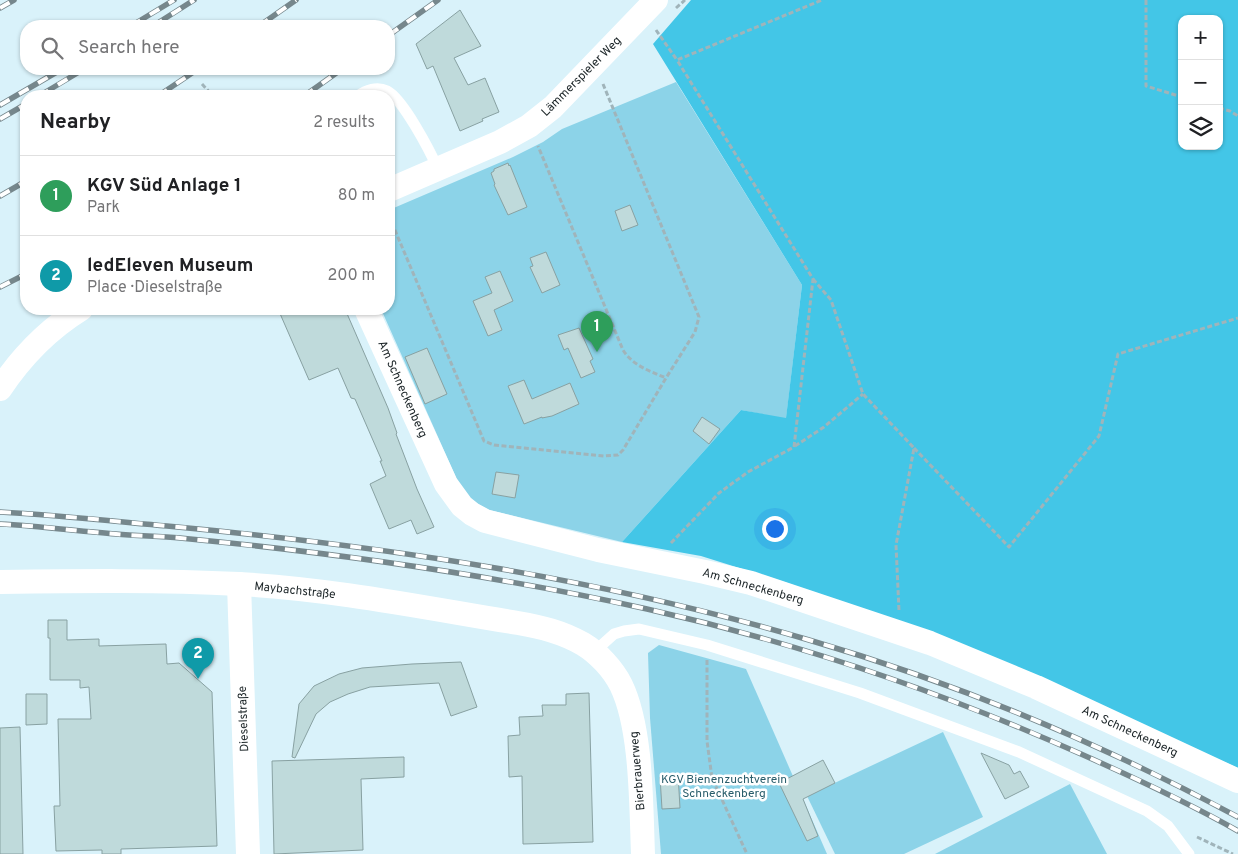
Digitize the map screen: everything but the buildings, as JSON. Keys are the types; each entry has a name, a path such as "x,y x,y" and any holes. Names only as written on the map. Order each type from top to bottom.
{"street":[{"name":"Lämmerspieler Weg","path":"395,187 500,142 529,126 553,107 656,0"},
{"path":"0,389 12,370 33,346 48,331 72,315"},
{"name":"Am Schneckenberg","path":"369,315 446,484 462,506 485,521 598,550 751,583 900,632 962,655 1027,683 1238,781"},
{"name":"Maybachstraße","path":"0,582 103,581 238,584 322,592 546,628 567,636 589,648"},
{"name":"Dieselstraße","path":"238,584 248,854"},
{"name":"Bierbrauerweg","path":"589,648 611,670 621,684 633,724 638,757 643,854"}],"lane":[{"path":"370,90 382,90"},
{"path":"395,96 424,140 438,169"},
{"path":"589,648 614,634 640,629 707,645 860,693 1019,752 1147,811 1168,826 1189,854"}],"path":[{"path":"677,60 822,0"},
{"path":"1146,0 1146,86 1178,96"},
{"path":"655,29 677,60 813,279 831,300 863,394 1009,546 1099,436 1118,354 1238,318"},
{"path":"395,230 481,436 488,443 494,445 604,456 618,455 623,450 695,332 699,316 601,79"},
{"path":"202,84 208,90"},
{"path":"1223,109 1238,116"},
{"path":"529,126 623,350 632,361 666,378"},
{"path":"794,447 813,279"},
{"path":"653,561 719,493 748,472 794,447 824,427 863,394"},
{"path":"900,632 896,544 914,448"},
{"path":"707,645 707,741 712,778 747,854"},
{"path":"1168,826 1202,839 1233,854"}],"green space":[{"path":"676,82 802,285 786,419 741,410 622,542 489,510 469,499 459,484 384,315 395,315 395,207 513,157 543,142 562,129"},
{"name":"KGV Bienenzuchtverein Schneckenberg","path":"659,645 746,669 827,854 661,854 650,718 648,653"},
{"path":"943,732 983,817 904,854 835,854 807,796"},
{"path":"1070,784 1107,854 935,854"}],"shaded area":[{"path":"691,0 1238,0 1238,768 948,641 787,583 701,556 622,542 741,410 786,418 802,285 653,44"}],"railway":[{"path":"0,8 14,0"},
{"path":"141,20 174,0"},
{"path":"162,20 194,0"},
{"path":"268,20 296,0"},
{"path":"395,31 438,0"},
{"path":"26,90 52,75"},
{"path":"49,90 74,75"},
{"path":"167,90 189,75"},
{"path":"312,90 334,75"},
{"path":"0,105 20,93"},
{"path":"0,119 20,107"},
{"path":"0,196 20,184"},
{"path":"0,287 20,277"},
{"path":"0,512 248,534 410,555 491,567 571,582 730,618 864,657 1028,717 1082,740 1187,790 1238,817"},
{"path":"0,524 180,538 415,566 589,597 702,622 813,653 922,690 1029,731 1180,800 1238,831"}],"place":[{"name":"KGV Süd Anlage 1","path":"597,352"},
{"name":"ledEleven Museum","path":"198,679"}]}
